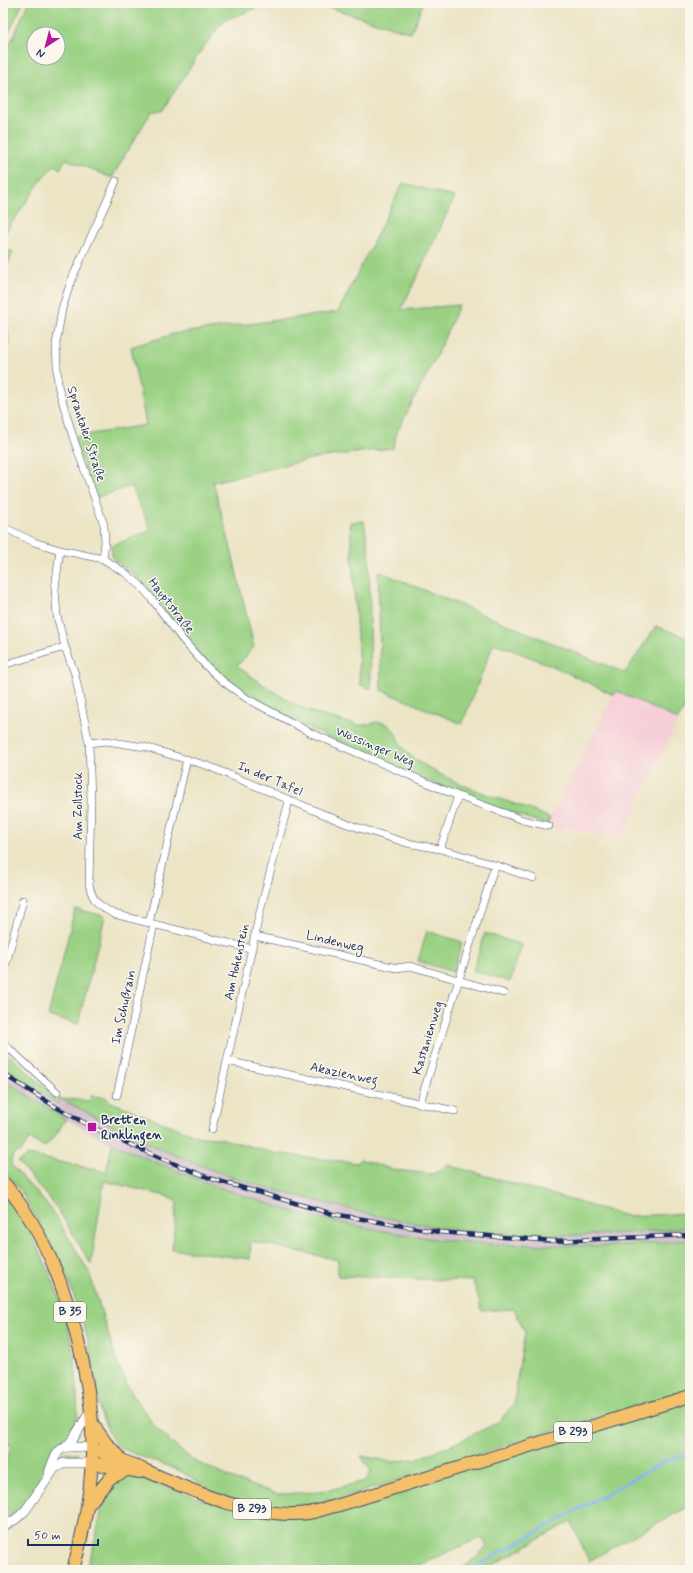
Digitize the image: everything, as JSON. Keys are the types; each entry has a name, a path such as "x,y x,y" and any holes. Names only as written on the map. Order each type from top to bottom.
{"main road":[{"name":"B 35","path":"3,1182 29,1217 44,1244 63,1291 78,1340 91,1410 92,1463 88,1505 73,1570"},
{"name":"B 293","path":"92,1448 124,1465 237,1506 258,1511 309,1513 336,1506 690,1396"},
{"name":"B 293","path":"92,1423 124,1465"},
{"name":"B 293","path":"92,1463 124,1465"},
{"path":"88,1505 110,1478 124,1465"}],"street":[{"name":"Sprantaler Straße","path":"103,559 105,542 104,525 73,437 58,386 56,344 62,309 71,281 116,181"},
{"name":"Hauptstraße","path":"3,527 34,542 60,550 103,559 124,572 140,585 152,598 182,639 205,665"},
{"name":"Am Zollstock","path":"60,550 55,589 57,616 65,646 75,674 89,743 89,884 91,895 97,903 114,914 252,949"},
{"path":"3,665 65,646"},
{"name":"Wössinger Weg","path":"205,665 224,682 246,698 305,729 458,796 523,820 549,826"},
{"name":"In der Tafel","path":"89,743 106,741 145,748 187,759 208,766 347,824 407,843 440,849 533,878"},
{"name":"Im Schußrain","path":"117,1095 187,759"},
{"path":"440,849 458,796"},
{"name":"Am Hohenstein","path":"212,1129 261,907 289,801"},
{"name":"Kastanienweg","path":"420,1103 495,865"},
{"path":"3,975 22,900"},
{"name":"Lindenweg","path":"255,936 397,968 410,966 458,980"},
{"path":"458,980 503,993"},
{"path":"3,1043 57,1092"},
{"name":"Akazienweg","path":"227,1061 455,1112"},
{"path":"48,1476 54,1458 73,1440 91,1410"},
{"path":"67,1446 92,1448"},
{"path":"3,1527 25,1511 55,1468 64,1463 92,1463"}],"shaded area":[{"path":"616,690 678,720 621,838 565,827 564,833 547,824"},
{"path":"3,1067 58,1103 61,1099 118,1128 215,1171 256,1185 366,1214 445,1228 566,1235 638,1233 690,1227 690,1240 615,1246 490,1244 440,1240 378,1230 303,1215 214,1186 112,1144 73,1123 3,1080"}],"green space":[{"path":"3,3 23,3 3,44"},
{"path":"28,3 269,3 228,19 219,26 196,58 162,111 152,111 112,178 66,159 60,169 55,165 44,176 3,236 3,57"},
{"path":"306,3 423,3 411,33 331,8"},
{"path":"403,183 455,197 401,310 459,305 436,357 397,432 393,448 316,458 213,482 230,545 254,647 237,666 284,698 309,711 322,716 358,725 378,722 387,724 393,729 399,742 405,750 421,763 468,787 550,818 547,824 502,810 457,793 306,727 264,705 225,679 200,656 142,583 113,559 111,546 151,530 131,486 95,498 73,437 146,425 131,347 173,334 338,312"},
{"path":"3,248 13,252 4,274 5,307 9,345 3,346"},
{"path":"364,521 369,552 371,689 360,685 350,522"},
{"path":"378,571 625,673 656,626 690,639 690,697 678,720 617,691 614,695 553,666 494,643 462,724 381,690"},
{"path":"75,909 105,916 78,1024 48,1016"},
{"path":"427,931 462,942 453,972 418,961"},
{"path":"485,933 522,945 510,982 473,970"},
{"path":"3,1049 40,1083 61,1099 58,1104 3,1067"},
{"path":"3,1080 66,1119 45,1147 29,1139 21,1152 13,1154 11,1161 12,1166 52,1210 89,1272 118,1365 133,1396 152,1423 175,1446 194,1461 238,1481 279,1494 320,1492 366,1481 371,1471 361,1456 393,1462 418,1458 447,1447 497,1423 514,1404 525,1333 514,1309 482,1311 473,1281 338,1276 338,1260 251,1241 250,1259 172,1249 177,1202 166,1196 104,1181 91,1264 57,1208 18,1162 28,1155 106,1172 112,1144 214,1186 303,1215 378,1230 440,1240 490,1244 615,1246 690,1240 690,1390 528,1438 461,1461 335,1500 307,1505 279,1506 250,1503 217,1494 178,1470 121,1448 115,1443 110,1435 100,1412 95,1375 87,1336 65,1269 20,1190 3,1171"},
{"path":"91,1096 105,1097 111,1102 200,1137 220,1138 274,1153 357,1163 360,1159 394,1170 433,1174 448,1165 627,1216 690,1213 690,1227 598,1235 537,1235 475,1232 428,1226 343,1208 274,1190 195,1164 156,1147 61,1099 90,1101"},
{"path":"3,1193 26,1226 37,1246 60,1299 70,1334 73,1352 76,1371 78,1412 74,1430 51,1454 32,1493 19,1509 3,1521 3,1474 11,1445 3,1442"},
{"path":"690,1401 690,1506 589,1561 571,1521 484,1570 458,1570 466,1566 487,1547 482,1537 408,1570 86,1570 94,1545 105,1495 110,1486 119,1477 137,1475 201,1499 291,1518"},
{"path":"67,1452 77,1453 79,1455 68,1456 57,1462 61,1454"}],"waterway":[{"path":"469,1570 669,1459 690,1455"}],"railway":[{"path":"3,1074 56,1107 92,1127 160,1158 212,1179 333,1214 439,1232 553,1241 690,1235"}],"place":[{"name":"Bretten Rinklingen","path":"92,1127"}]}
